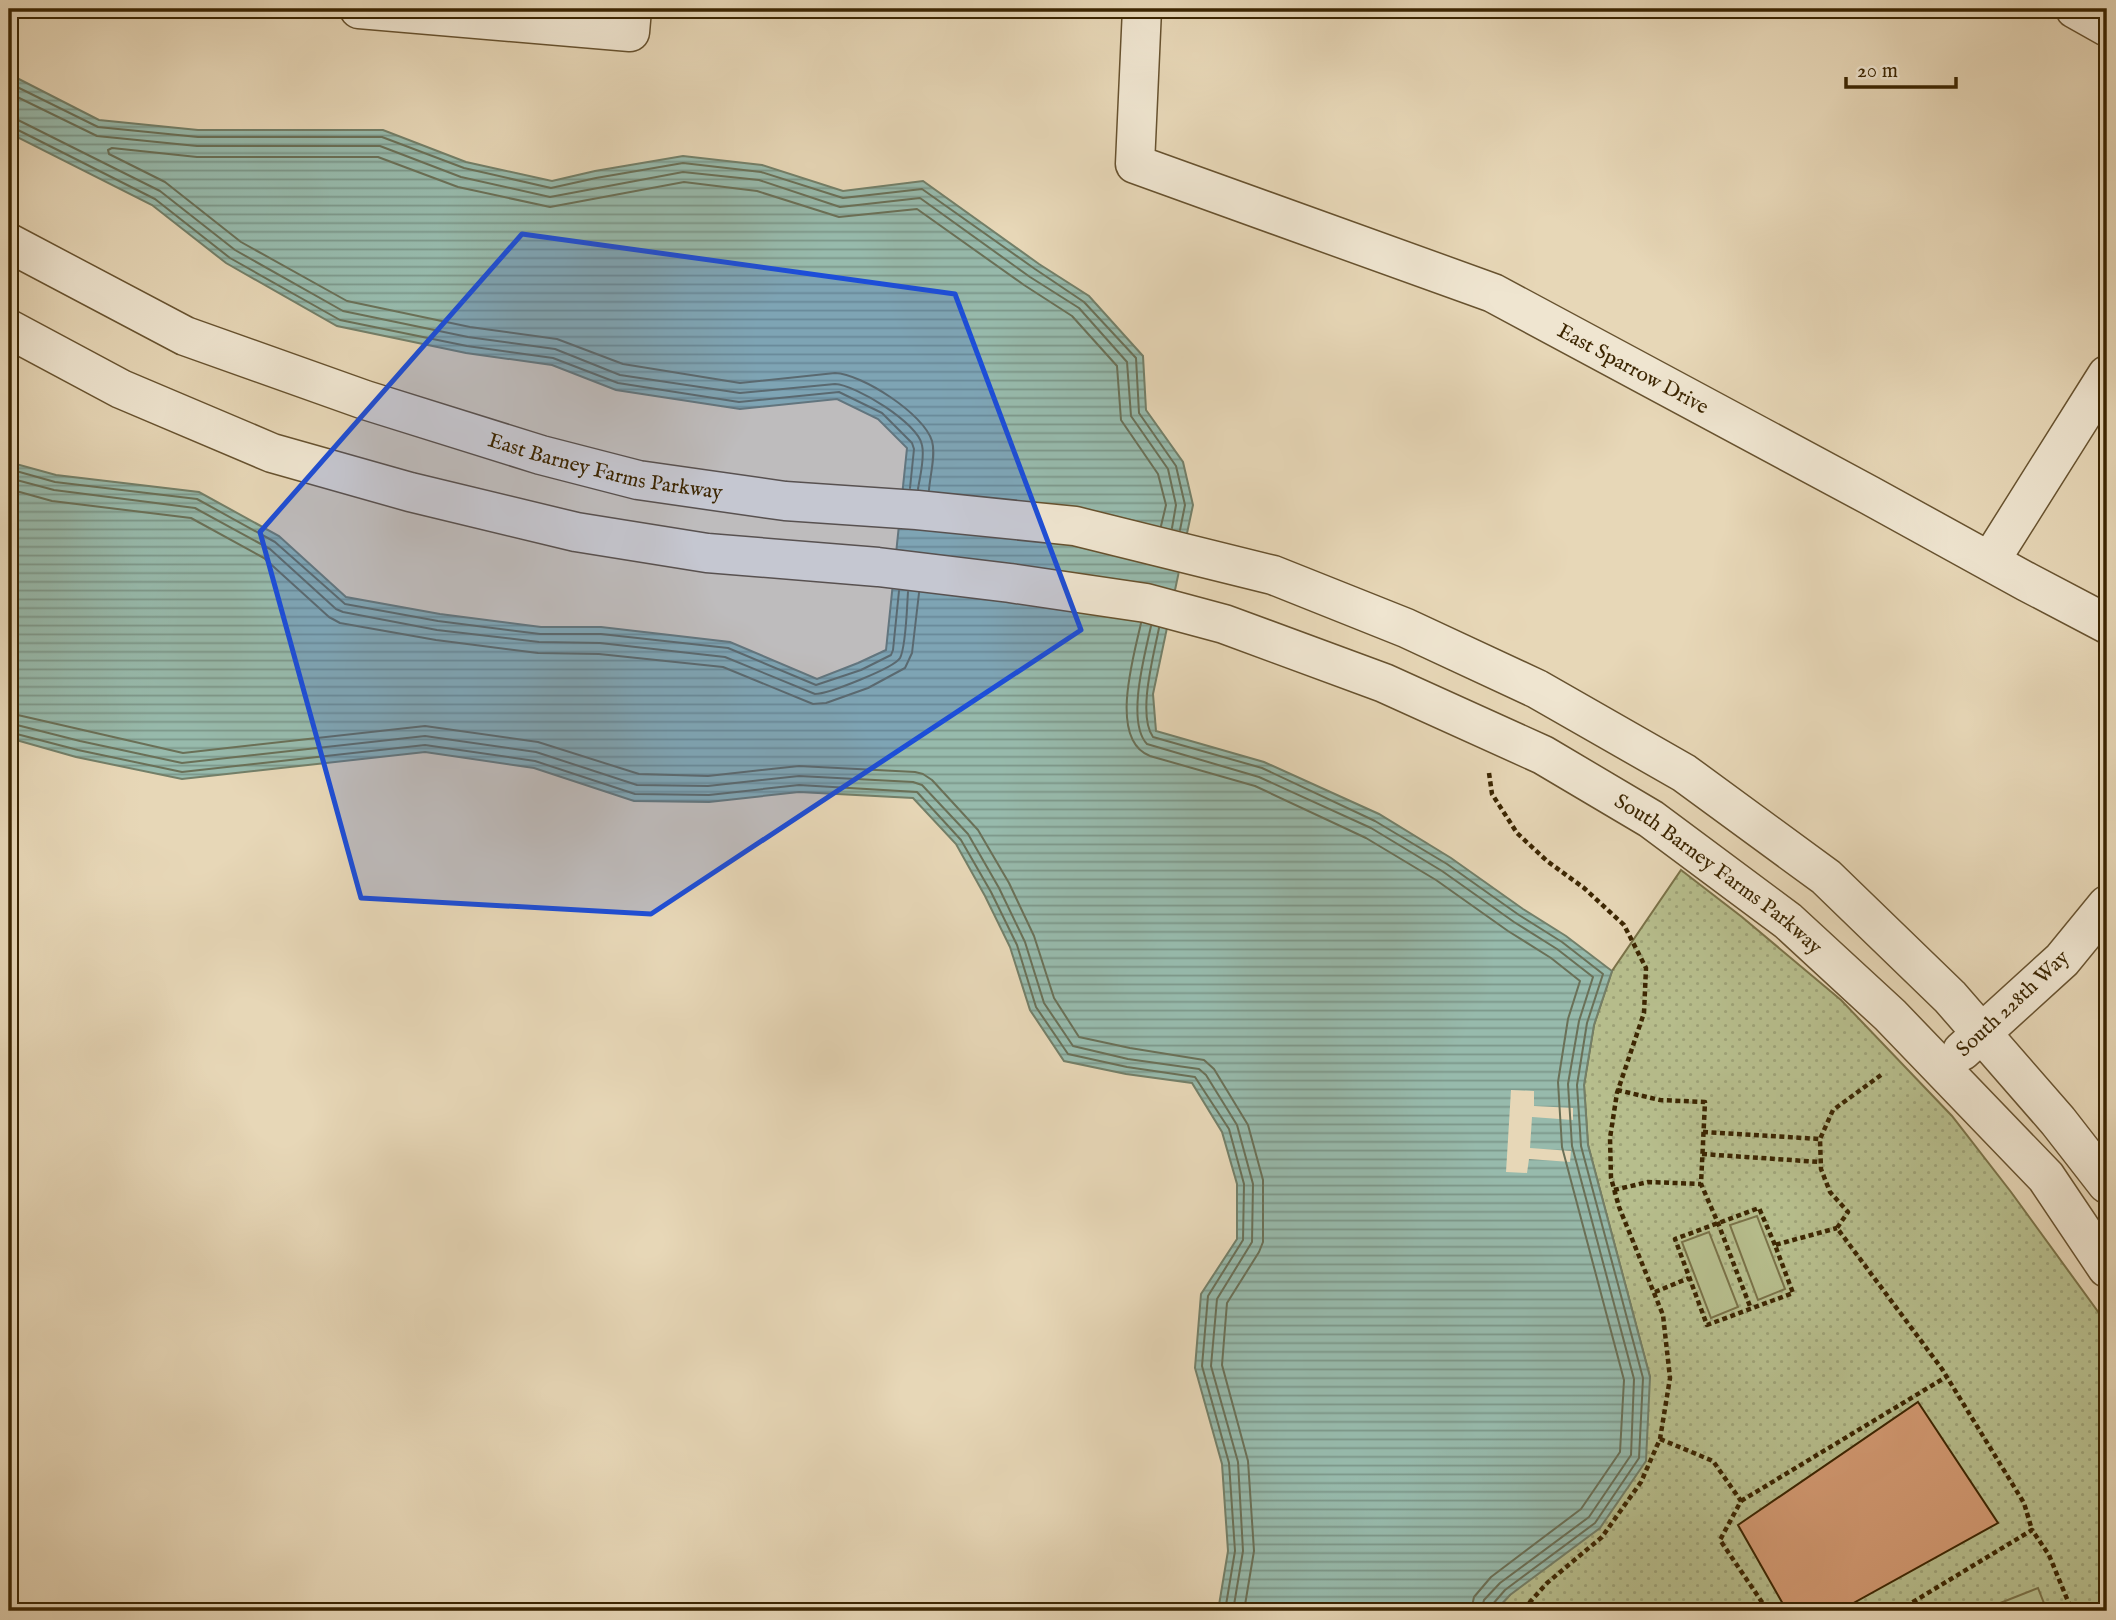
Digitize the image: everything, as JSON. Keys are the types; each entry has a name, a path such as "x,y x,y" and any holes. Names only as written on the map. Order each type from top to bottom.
{"street":[{"path":"359,9 631,20"},
{"name":"East Sparrow Drive","path":"1142,9 1135,164 1493,293 2107,624"},
{"path":"2075,9 2107,27"},
{"name":"East Barney Farms Parkway","path":"9,243 185,336 365,400 541,456 638,480 785,501 917,510 1075,526 1273,575 1406,628 1537,690 1684,773 1826,877 1950,997 1982,1033"},
{"name":"South Barney Farms Parkway","path":"9,329 121,389 272,453 410,492 576,532 707,553 878,567 1146,603 1224,625 1384,683 1543,755 1651,820 1788,921 1890,1015 2046,1177 2107,1268"},
{"path":"1990,561 2107,375"},
{"name":"South 228th Way","path":"1942,1068 2062,960 2107,905"},
{"path":"1982,1033 2059,1121 2107,1184"}],"path":[{"path":"1489,773 1492,794 1517,833 1547,861 1584,888 1623,925 1646,968 1644,1013 1618,1090 1610,1139 1611,1178 1619,1207 1664,1315 1671,1378 1660,1439 1641,1482 1602,1537 1547,1583 1522,1611"},
{"path":"1775,1245 1837,1228 1848,1212 1830,1192 1821,1162 1820,1139 1833,1110 1881,1075"},
{"path":"1618,1090 1660,1100 1705,1102 1701,1184 1751,1309"},
{"path":"1703,1132 1820,1139"},
{"path":"1702,1154 1821,1162"},
{"path":"1614,1190 1648,1182 1701,1184"},
{"path":"1759,1208 1793,1293 1707,1325 1675,1239 1718,1223 1759,1208"},
{"path":"1837,1228 1947,1377 2024,1503 2032,1530 2049,1555 2072,1611"},
{"path":"1654,1292 1689,1278"},
{"path":"1768,1611 1720,1540 1741,1501 1947,1377"},
{"path":"1660,1439 1713,1461 1741,1501"},
{"path":"1898,1611 2032,1530"}],"highlighted area":[{"path":"522,234 955,294 1081,630 651,914 361,898 260,532"}],"green space":[{"path":"1681,870 1841,1000 1952,1116 2107,1324 2107,1611 1495,1611 1510,1595 1650,1377 1588,1145 1584,1085 1594,1025 1612,971"},
{"path":"1757,1216 1785,1289 1758,1300 1730,1225"},
{"path":"1709,1232 1738,1307 1711,1318 1682,1242"},
{"path":"2038,1588 2047,1611 1980,1611"}],"water":[{"path":"9,74 99,120 198,130 383,130 466,162 552,181 683,156 762,165 843,191 923,181 1039,264 1089,296 1143,356 1146,410 1183,462 1193,505 1153,694 1156,731 1264,762 1379,814 1451,858 1566,936 1612,971 1594,1025 1584,1085 1588,1145 1650,1377 1646,1461 1600,1528 1510,1595 1495,1611 1218,1611 1228,1551 1222,1464 1195,1368 1201,1294 1237,1239 1237,1184 1222,1132 1192,1083 1126,1074 1064,1061 1030,1010 1010,947 956,844 913,798 799,792 709,802 634,801 534,768 425,752 182,779 76,757 9,738 9,462 56,475 199,492 279,536 346,597 440,614 541,627 601,627 730,642 817,679 886,650 907,448 878,419 837,399 740,409 616,390 552,365 466,353 337,326 226,263 152,205 9,133"}],"pier":[{"path":"1511,1090 1534,1091 1534,1106 1573,1108 1573,1120 1532,1117 1530,1148 1571,1151 1570,1162 1529,1159 1527,1173 1506,1172"}],"building":[{"path":"1918,1402 1998,1523 1839,1611 1787,1611 1738,1525"}]}
